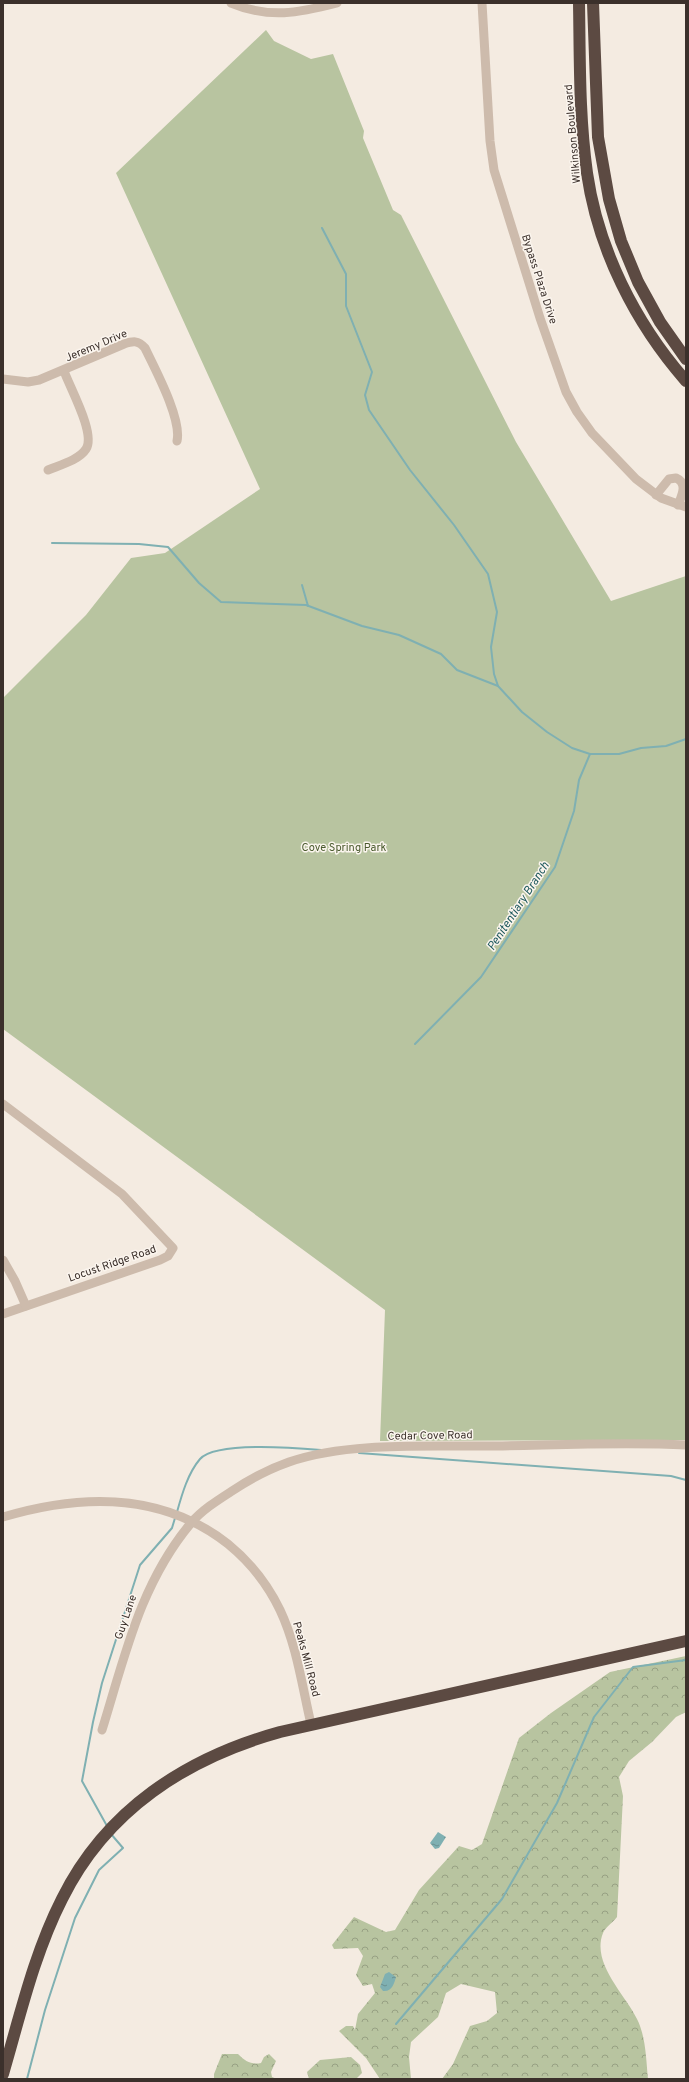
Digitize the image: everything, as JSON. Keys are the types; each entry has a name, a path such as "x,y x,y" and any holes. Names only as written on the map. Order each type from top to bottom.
{"highway":[{"name":"Wilkinson Boulevard","path":"579,3 582,129 587,174 597,219 613,264 634,308 662,351 686,381"},
{"path":"593,3 598,137 609,199 621,241 638,282 660,322 686,359"},
{"path":"3,2074 34,1969 52,1922 75,1876 100,1841 143,1799 187,1768 238,1744 311,1724 686,1641"}],"street":[{"path":"231,3 261,13 285,14 337,3"},
{"name":"Bypass Plaza Drive","path":"482,3 488,111 494,170 556,365 568,396 584,423 626,469 656,496 682,506"},
{"name":"Jeremy Drive","path":"3,379 34,381 64,371 124,344 133,341 140,343 145,348 170,405 177,427 177,441"},
{"path":"48,470 75,458 86,450 88,444 88,431 64,371"},
{"path":"656,496 669,479 676,478 682,481 683,485 682,506"},
{"name":"Locust Ridge Road","path":"3,1104 122,1194 173,1248 168,1256 160,1260 3,1314"},
{"path":"3,1260 15,1281 26,1306"},
{"name":"Cedar Cove Road","path":"193,1522 217,1501 254,1478 288,1462 315,1455 360,1450 424,1447 609,1444 686,1445"},
{"name":"Peaks Mill Road","path":"3,1517 58,1505 107,1501 147,1505 193,1522 218,1536 234,1549 252,1568 271,1594 280,1610 292,1642 311,1724"},
{"name":"Guy Lane","path":"102,1730 133,1629 146,1593 160,1568 193,1522"}],"green space":[{"name":"Cove Spring Park","path":"266,30 274,41 311,59 333,54 364,131 363,138 393,210 401,215 516,442 611,601 686,576 686,1440 380,1441 385,1310 3,1029 3,698 86,615 131,558 165,553 260,489 116,173"},
{"path":"686,1656 686,1712 676,1717 652,1742 629,1761 619,1777 623,1796 617,1917 604,1931 601,1944 605,1967 632,2009 640,2026 645,2048 648,2079 442,2079 453,2064 470,2026 487,2021 497,2013 495,1992 461,1984 446,1993 438,2017 411,2042 409,2057 411,2079 380,2079 366,2058 339,2031 346,2026 353,2026 355,2030 358,2014 375,1993 372,1984 363,1986 356,1975 363,1956 358,1948 334,1949 332,1945 354,1917 386,1932 395,1930 419,1890 459,1846 472,1850 482,1844 519,1738 551,1713 610,1672"},
{"path":"222,2054 238,2054 248,2062 261,2063 264,2057 269,2054 276,2061 271,2072 272,2077 277,2079 214,2079 214,2074"},
{"path":"351,2057 360,2065 362,2073 356,2079 309,2079 307,2072 320,2060"}],"water":[{"path":"438,1832 446,1837 439,1848 435,1849 430,1843"},
{"path":"389,1972 396,1977 391,1989 383,1991 380,1987 385,1974"}],"waterway":[{"path":"322,228 346,274 346,306 372,372 365,395 369,410 410,470 454,525 488,574 497,612 491,647 494,674 498,686"},
{"path":"52,543 139,544 168,547 199,583 221,602 306,605 362,626 399,635 441,654 457,670 498,686 522,712 547,732 572,748 590,754 619,754 641,748 666,746 686,739"},
{"path":"302,585 308,606"},
{"name":"Penitentiary Branch","path":"415,1044 481,977 555,867 574,811 579,780 590,754"},
{"path":"177,1512 183,1491 192,1471 200,1459 209,1453 222,1450 258,1447 321,1450"},
{"path":"359,1453 671,1476 686,1480"},
{"path":"107,1826 82,1781 93,1722 102,1683 140,1565 172,1528 175,1518"},
{"path":"396,2024 502,1899 557,1803 594,1717 633,1667 686,1660"},
{"path":"27,2079 45,2010 75,1918 99,1870 123,1848 111,1834"}]}
